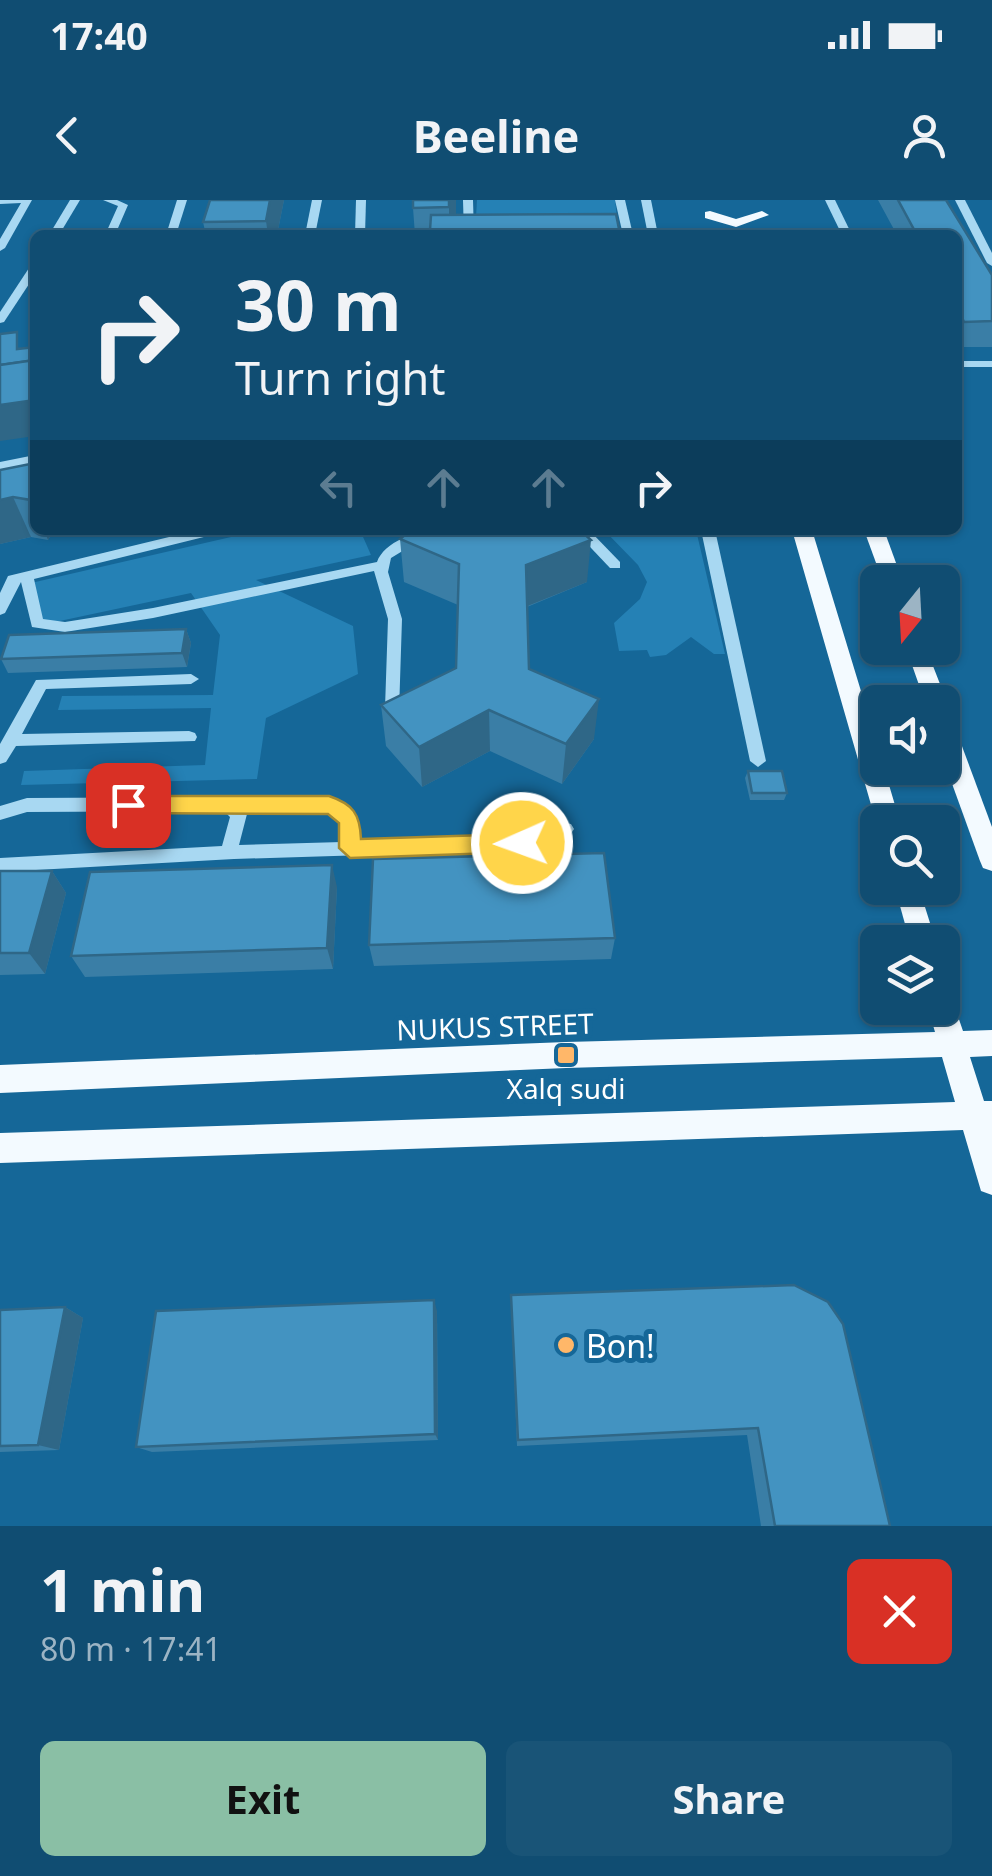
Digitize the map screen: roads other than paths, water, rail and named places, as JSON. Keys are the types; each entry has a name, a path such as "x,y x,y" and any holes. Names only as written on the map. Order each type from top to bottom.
{"main road":[{"path":"708,207 736,223 759,207"},
{"path":"803,535 883,805"},
{"path":"876,535 887,565"},
{"path":"960,772 992,861"},
{"path":"947,1025 983,1116 992,1180"},
{"name":"NUKUS STREET","path":"0,1079 992,1042"},
{"path":"0,1148 983,1116"}],"street":[{"path":"0,201 26,200"},
{"path":"0,248 26,200"},
{"path":"57,230 75,200"},
{"path":"108,200 123,205 112,230"},
{"path":"173,230 182,200"},
{"path":"311,230 316,200"},
{"path":"360,230 361,200"},
{"path":"468,200 468,230"},
{"path":"830,200 845,230"},
{"path":"960,200 992,262"},
{"path":"627,230 621,205 646,204 652,230"},
{"path":"2,315 30,281"},
{"path":"962,364 992,364"},
{"path":"0,466 30,460"},
{"path":"0,610 13,579 195,535"},
{"path":"393,708 395,619 380,572 385,556 421,535"},
{"path":"586,535 615,565"},
{"path":"709,535 758,761"},
{"path":"26,576 37,624 64,627 153,614 383,565"},
{"path":"0,758 41,684 190,679"},
{"path":"10,740 189,738"},
{"path":"0,812 27,805 228,804 239,815 230,845 234,852"},
{"path":"235,808 329,805 340,809 350,820 350,848"},
{"path":"0,865 234,852 556,842 565,830"}],"place":[{"name":"Xalq sudi","path":"566,1055"},
{"name":"Bon!","path":"566,1345"}]}
